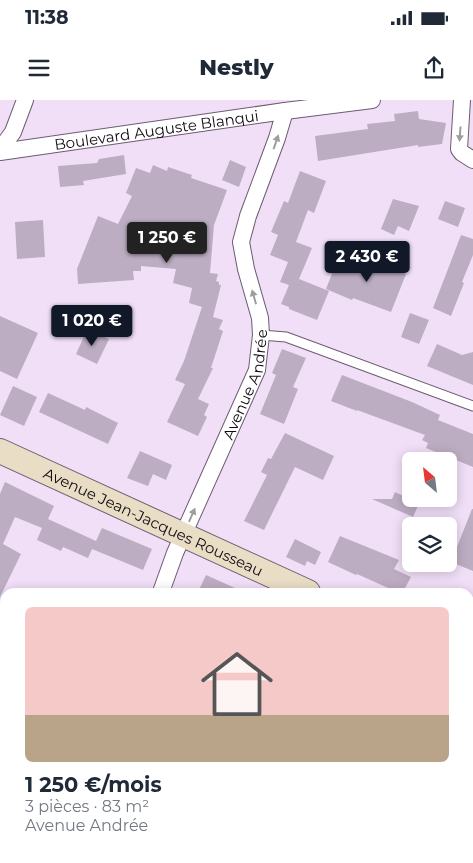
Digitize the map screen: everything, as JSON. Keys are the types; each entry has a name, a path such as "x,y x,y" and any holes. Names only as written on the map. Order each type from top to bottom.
{"street":[{"path":"0,151 13,132 25,100"},
{"name":"Boulevard Auguste Blanqui","path":"0,151 372,100"},
{"path":"462,100 459,148 462,153 473,160"},
{"name":"Avenue Andrée","path":"162,588 175,553 257,370 261,336 260,318 246,269 241,242 248,216 285,111"},
{"name":"Avenue Jean-Jacques Rousseau","path":"0,451 299,588"}],"lane":[{"path":"261,336 286,336 473,406"}],"building":[{"path":"418,111 419,119 446,123 442,144 418,147 418,145 318,161 315,136 368,129 367,124 395,121 394,114"},
{"path":"124,155 126,174 83,181 84,185 60,187 58,166 97,163 99,159"},
{"path":"230,160 246,167 239,187 222,180"},
{"path":"153,165 167,171 168,167 192,175 191,178 227,190 214,225 210,273 218,274 216,281 221,285 213,317 223,320 219,329 223,331 211,368 213,368 198,399 209,404 204,415 207,417 198,436 167,422 185,384 175,380 184,361 202,307 189,303 192,288 173,283 176,269 141,266 141,271 133,271 134,280 78,284 77,269 98,216 118,224 132,196 126,193 136,168 150,173"},
{"path":"300,171 326,181 314,213 308,210 296,242 312,248 299,279 329,291 317,320 281,304 289,285 280,282 288,262 270,255 278,235 271,232 284,201 288,203"},
{"path":"393,199 419,206 409,231 398,226 394,235 381,229"},
{"path":"445,201 465,208 458,227 438,219"},
{"path":"43,220 45,257 17,259 15,222"},
{"path":"461,235 473,239 473,255 451,316 433,308"},
{"path":"360,257 406,274 391,312 353,298 352,300 326,289 338,258 356,265"},
{"path":"410,313 429,320 419,344 401,337"},
{"path":"0,316 38,333 17,379 0,371"},
{"path":"87,330 109,339 97,364 76,354"},
{"path":"437,344 462,355 473,352 473,385 427,366"},
{"path":"282,349 306,358 293,387 298,389 284,424 260,414 276,375 272,373"},
{"path":"342,375 440,415 438,420 473,434 473,467 458,461 458,452 436,452 426,448 428,443 422,440 425,435 331,401"},
{"path":"13,386 37,397 24,426 0,415"},
{"path":"48,393 85,410 86,407 118,423 108,444 39,412"},
{"path":"285,433 334,456 323,480 295,467 264,530 244,521 267,475 261,472 268,458 271,459"},
{"path":"140,451 172,465 166,480 153,474 148,486 127,478"},
{"path":"5,482 54,506 48,519 96,541 102,528 152,549 143,570 92,549 88,558 63,547 61,551 37,540 42,528 15,517 3,544 21,554 4,588 0,588 0,494"},
{"path":"395,492 402,495 402,508 417,508 413,517 372,499 392,499"},
{"path":"473,509 473,571 457,564 457,547"},
{"path":"340,536 399,560 394,569 411,577 405,588 388,588 328,562"},
{"path":"295,539 321,552 315,565 307,561 305,566 286,557"},
{"path":"206,575 235,588 200,588"}]}
